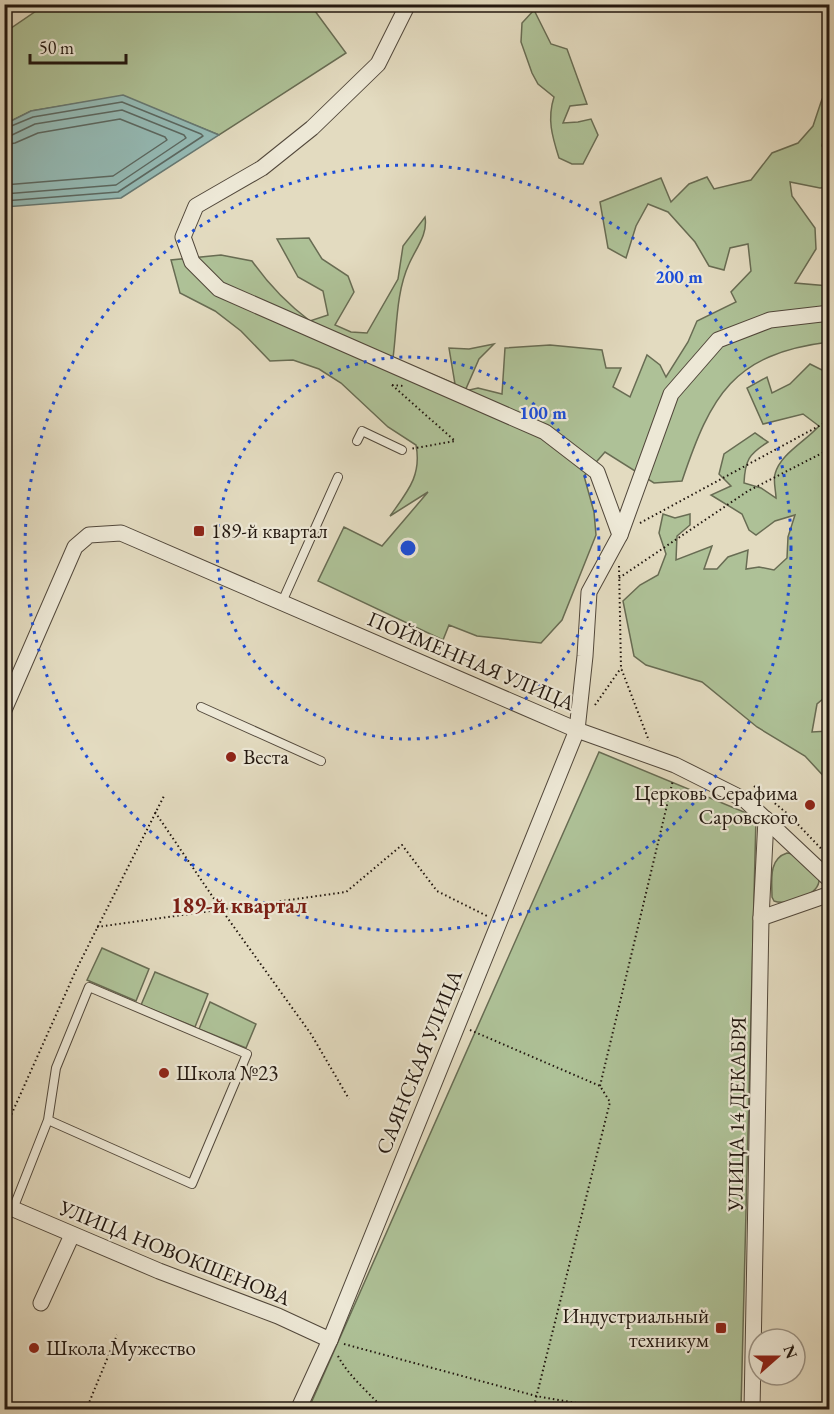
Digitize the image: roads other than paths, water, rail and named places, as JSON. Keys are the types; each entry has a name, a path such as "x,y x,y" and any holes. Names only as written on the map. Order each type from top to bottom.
{"street":[{"path":"408,4 378,64 312,128 262,168 196,206 183,237 192,262 219,288 545,432 597,472 620,535"},
{"name":"САЯНСКАЯ УЛИЦА","path":"298,1410 330,1340 577,730 589,592 620,535 671,394 718,340 771,320 830,313"},
{"name":"ПОЙМЕННАЯ УЛИЦА","path":"4,710 75,547 89,535 121,533 577,730 675,765 745,800 830,880"},
{"name":"УЛИЦА 14 ДЕКАБРЯ","path":"752,1410 761,918 766,819"},
{"path":"761,918 830,894"},
{"name":"УЛИЦА НОВОКШЕНОВА","path":"9,1207 72,1235 278,1316 330,1340"},
{"path":"41,1303 72,1235"}],"lane":[{"path":"357,441 362,430 402,450"},
{"path":"282,602 338,477"},
{"path":"201,706 321,761"},
{"path":"9,1207 48,1120 56,1068 89,987 247,1054 192,1184 48,1120"}],"water":[{"path":"123,95 219,135 121,198 5,207 5,124 31,111"}],"place":[{"name":"189-й квартал","path":"199,531"},
{"name":"Веста","path":"231,757"},
{"name":"Церковь Серафима Саровского","path":"810,805"},
{"name":"Школа №23","path":"164,1073"},
{"name":"Индустриальный техникум","path":"721,1328"},
{"name":"Школа Мужество","path":"34,1348"}],"district":[{"name":"189-й квартал","path":"239,905"}]}
